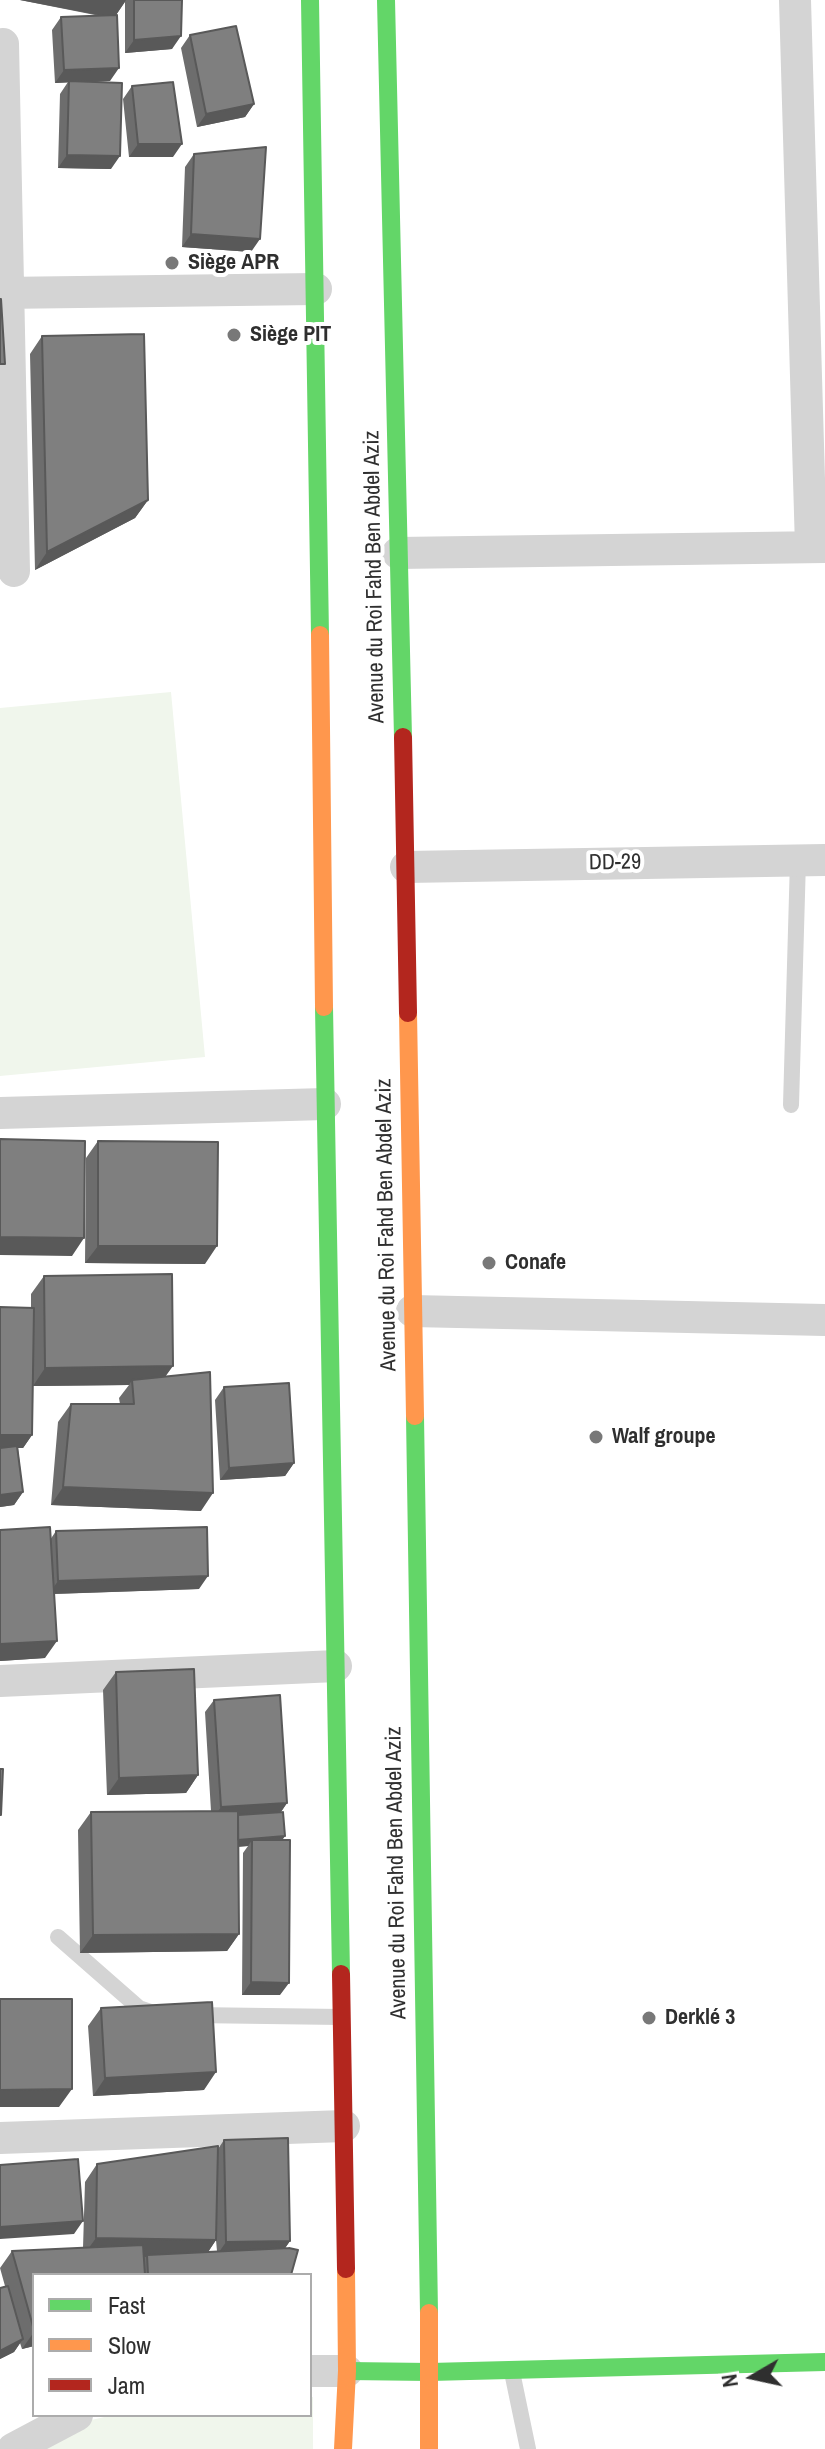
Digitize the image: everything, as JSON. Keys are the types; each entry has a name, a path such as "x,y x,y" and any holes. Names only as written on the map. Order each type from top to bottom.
{"main road":[{"path":"310,0 325,1104 344,2126 347,2371 343,2449"},
{"name":"Avenue du Roi Fahd Ben Abdel Aziz","path":"386,0 406,867 429,2449"},
{"path":"347,2371 430,2372 825,2362"}],"street":[{"path":"398,553 818,547 795,0"},
{"path":"3,44 4,293 14,571"},
{"path":"4,293 316,289"},
{"name":"DD-29","path":"406,867 811,860"},
{"path":"0,1113 325,1104"},
{"path":"412,1311 825,1320"},
{"path":"0,1681 336,1666"},
{"path":"0,2138 344,2126"},
{"path":"312,2371 347,2371"},
{"path":"13,2449 73,2417"}],"lane":[{"path":"791,1105 811,860"},
{"path":"58,1937 139,2008 160,2015 342,2017"},
{"path":"512,2370 528,2449"}],"shaded area":[{"path":"171,692 205,1057 0,1076 0,708"},
{"path":"313,2397 313,2449 26,2449 87,2421 104,2417 312,2417"}],"building":[{"path":"134,0 182,0 181,36 134,40"},
{"path":"117,15 119,68 64,70 61,17"},
{"path":"236,26 254,104 206,114 190,35"},
{"path":"69,81 122,83 120,156 67,155"},
{"path":"173,82 182,144 138,144 132,86"},
{"path":"266,147 260,239 191,234 194,154"},
{"path":"1,299 5,364 0,364"},
{"path":"144,334 148,500 47,552 42,336"},
{"path":"0,1139 85,1141 84,1238 0,1237"},
{"path":"98,1141 218,1142 217,1246 98,1246"},
{"path":"172,1274 173,1366 45,1368 44,1276"},
{"path":"0,1307 34,1308 32,1435 0,1435"},
{"path":"210,1372 213,1493 63,1487 71,1404 134,1404 132,1380"},
{"path":"289,1383 294,1463 229,1468 224,1387"},
{"path":"17,1446 23,1492 0,1495 0,1448"},
{"path":"50,1527 57,1641 0,1644 0,1530"},
{"path":"207,1527 208,1576 58,1581 56,1531"},
{"path":"194,1669 198,1775 119,1778 116,1672"},
{"path":"280,1695 287,1803 221,1807 214,1700"},
{"path":"0,1769 3,1769 1,1815 0,1815"},
{"path":"238,1811 239,1934 93,1935 91,1812"},
{"path":"283,1812 285,1836 238,1840 238,1815"},
{"path":"252,1840 290,1840 289,1983 251,1982"},
{"path":"0,1999 72,1999 72,2089 0,2090"},
{"path":"212,2002 216,2072 105,2078 101,2008"},
{"path":"288,2138 290,2241 226,2242 224,2140"},
{"path":"218,2146 216,2240 96,2238 97,2164"},
{"path":"78,2159 83,2221 0,2227 0,2165"},
{"path":"143,2245 145,2273 32,2273 32,2323 12,2251"},
{"path":"298,2250 292,2273 148,2273 147,2255"},
{"path":"8,2286 23,2339 0,2351 0,2288"}],"traffic: fast":[{"path":"310,0 320,635"},
{"path":"386,0 403,737"},
{"path":"324,1007 341,1974"},
{"path":"415,1416 429,2313"},
{"path":"347,2371 430,2372 825,2362"}],"traffic: slow":[{"path":"320,635 324,1007"},
{"path":"408,1013 415,1416"},
{"path":"343,2449 347,2371 346,2269"},
{"path":"429,2313 429,2449"}],"traffic: jam":[{"path":"403,737 408,1013"},
{"path":"341,1974 346,2269"}],"place":[{"name":"Siège APR","path":"172,263"},
{"name":"Siège PIT","path":"234,335"},
{"name":"Conafe","path":"489,1263"},
{"name":"Walf groupe","path":"596,1437"},
{"name":"Derklé 3","path":"649,2018"}]}
